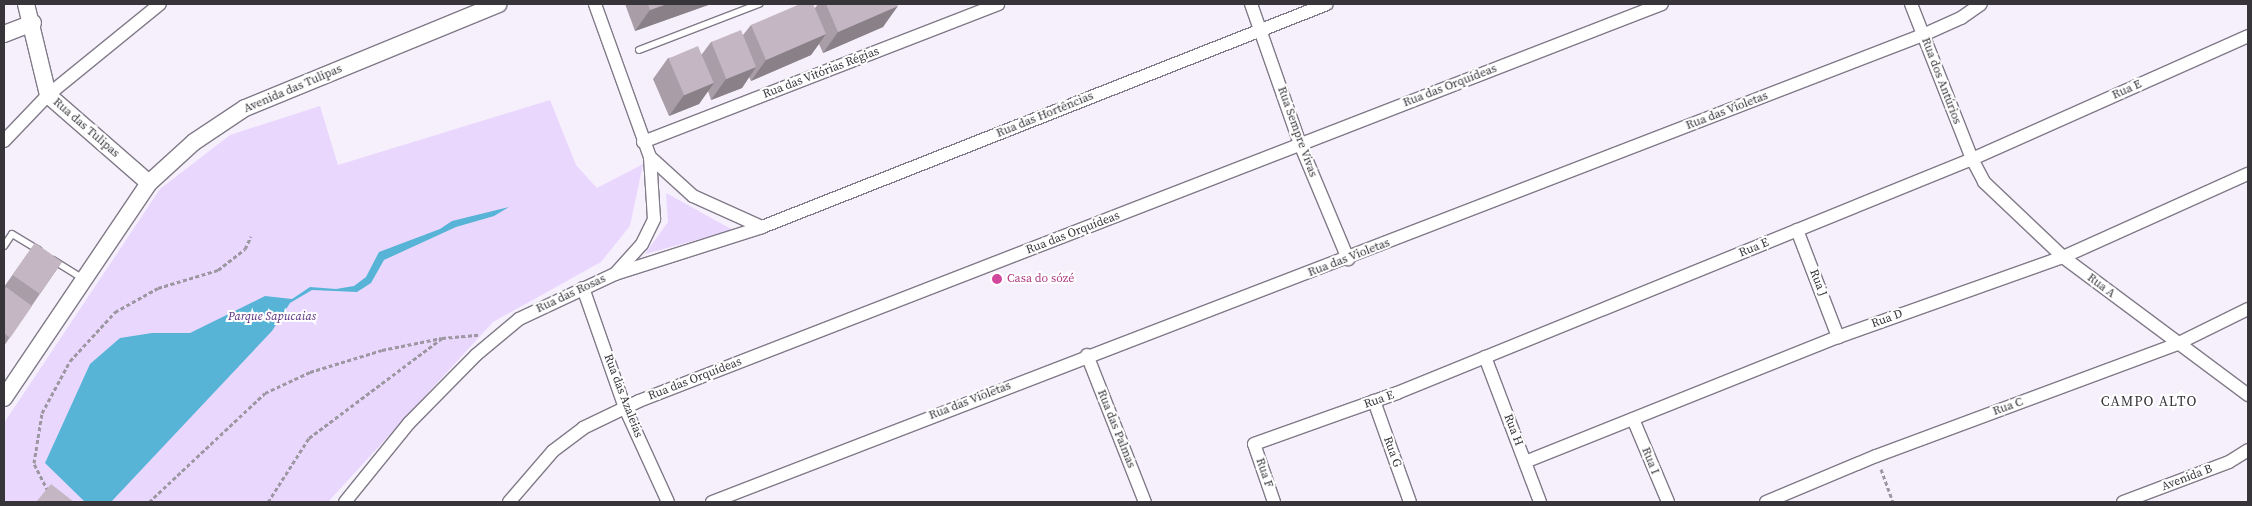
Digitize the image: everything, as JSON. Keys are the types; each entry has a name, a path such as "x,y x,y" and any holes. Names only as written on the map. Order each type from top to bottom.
{"street":[{"name":"Rua das Tulipas","path":"26,4 48,95 149,183"},
{"path":"4,141 48,95 160,4"},
{"name":"Avenida das Tulipas","path":"4,398 149,183 194,142 245,108 499,4"},
{"name":"Rua das Rosas","path":"345,502 409,423 476,355 519,319 615,274 642,244 654,219 650,157 643,142 595,4"},
{"name":"Rua das Vitórias Régias","path":"643,142 998,4"},
{"name":"Rua Sempre Vivas","path":"1251,4 1300,144 1348,259"},
{"name":"Rua das Hortências","path":"615,274 762,227 1327,4"},
{"name":"Rua das Orquídeas","path":"509,502 553,451 583,428 624,408 1662,4"},
{"name":"Rua dos Antúrios","path":"1911,4 1972,159"},
{"name":"Rua das Violetas","path":"712,502 1087,355 1348,259 1923,35 1961,18 1981,4"},
{"path":"4,34 32,23"},
{"name":"Rua E","path":"1254,444 1374,402 1972,159 2248,36"},
{"path":"650,157 693,196 762,227"},
{"name":"Rua A","path":"1972,159 1984,182 2063,256 2177,344 2248,395"},
{"name":"Rua D","path":"1525,462 1838,337 2063,256 2248,174"},
{"name":"Rua J","path":"1797,230 1838,337"},
{"name":"Rua das Azaleias","path":"583,288 624,408 668,502"},
{"name":"Rua C","path":"1766,502 1876,456 2177,344 2248,309"},
{"name":"Rua das Palmas","path":"1087,355 1145,502"},
{"name":"Rua H","path":"1486,357 1540,502"},
{"name":"Rua G","path":"1374,402 1410,502"},
{"name":"Rua I","path":"1634,420 1668,502"},
{"name":"Rua F","path":"1254,444 1274,502"},
{"name":"Avenida B","path":"2122,502 2229,462 2248,450"}],"lane":[{"path":"639,50 759,4"},
{"path":"4,246 12,234 84,279"}],"path":[{"path":"51,495 34,463 42,414 70,361 115,312 158,288 218,270 245,249 251,236"},
{"path":"149,502 265,393 310,372 382,350 442,338 502,334"},
{"path":"268,502 309,438 442,338"},
{"path":"1876,456 1893,502"}],"green space":[{"name":"Parque Sapucaias","path":"550,100 576,165 597,188 643,164 630,226 601,262 493,322 328,502 4,502 4,423 160,189 230,135 320,106 338,165"},
{"path":"666,193 733,230 645,254 668,222"}],"water":[{"path":"509,207 494,216 456,227 384,260 371,283 357,292 312,290 290,303 272,331 111,502 85,502 45,463 90,364 120,338 152,333 190,333 265,296 292,299 310,287 336,289 354,286 366,277 379,252 440,229 452,221"}],"building":[{"path":"648,4 667,4 650,10"},
{"path":"800,4 813,4 826,34 766,60 751,25"},
{"path":"826,4 897,4 898,6 838,32"},
{"path":"741,30 756,67 726,79 711,42"},
{"path":"698,46 714,83 684,95 669,59"},
{"path":"35,243 62,262 40,294 13,275"},
{"path":"6,287 32,306 10,338 4,333 4,290"},
{"path":"51,484 74,502 36,502"}],"place":[{"name":"Casa do sózé","path":"997,279"}],"district":[{"name":"CAMPO ALTO","path":"2149,401"}]}
